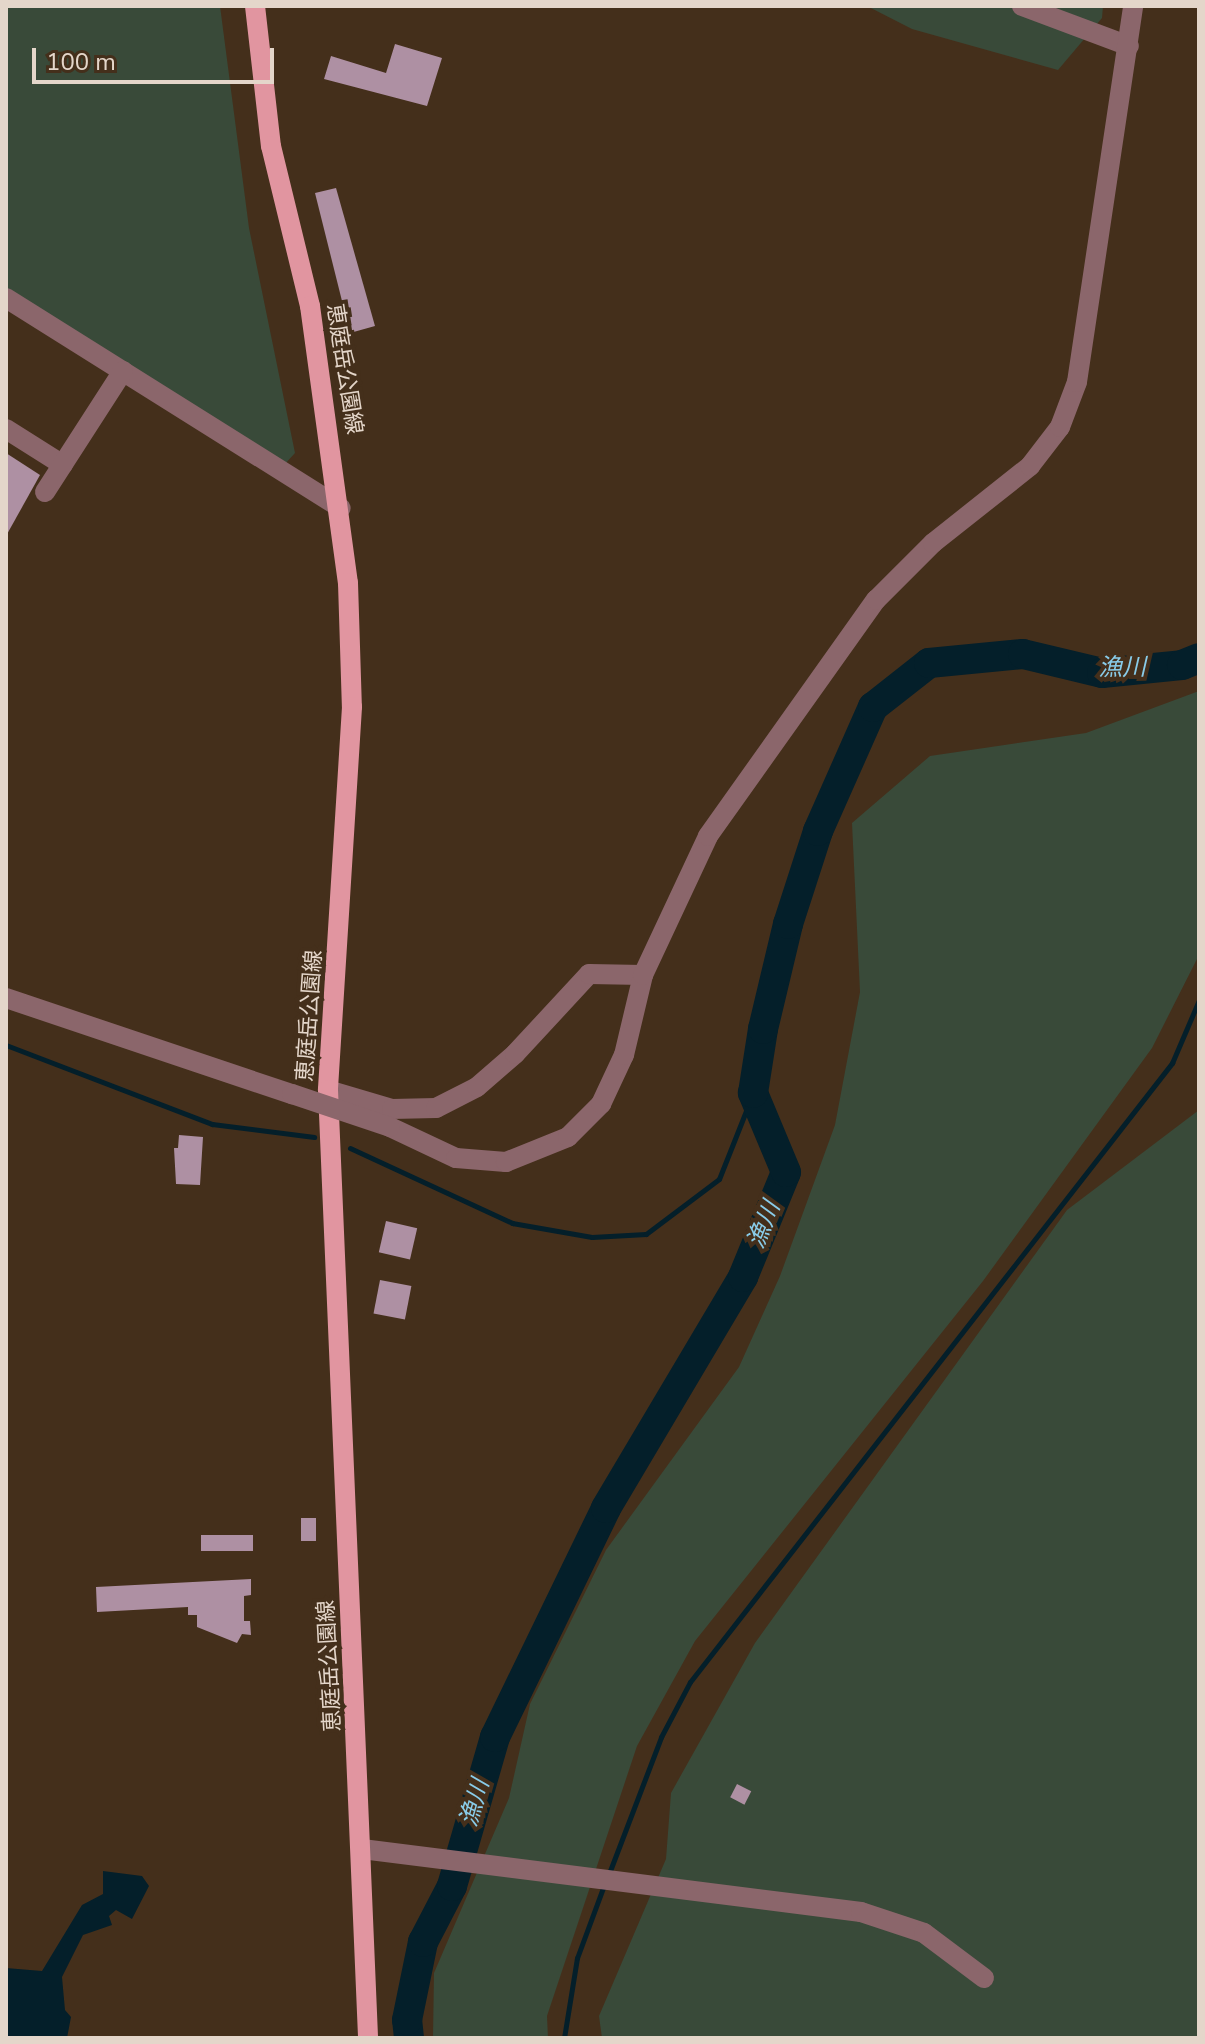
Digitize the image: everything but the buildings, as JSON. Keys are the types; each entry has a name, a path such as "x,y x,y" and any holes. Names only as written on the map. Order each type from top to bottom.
{"main road":[{"name":"恵庭岳公園線","path":"255,6 271,146 310,306 341,508 352,707 328,1090 368,2038"}],"street":[{"path":"1022,6 1129,46"},
{"path":"6,998 390,1127 456,1158 506,1162 568,1137 601,1104 624,1055 643,975 708,836 876,600 933,543 1030,466 1060,427 1077,382 1133,6"},
{"path":"6,298 341,508"},
{"path":"45,492 123,371"},
{"path":"6,429 63,465"},
{"path":"328,1090 392,1109 436,1108 477,1087 515,1054 589,974 643,975"},
{"path":"362,1849 626,1881 895,1920 945,1946 984,1978"}],"green space":[{"path":"6,6 220,6 249,228 295,453 284,465 6,288"},
{"path":"867,6 1103,6 1102,18 1058,70 912,29"},
{"path":"1199,691 1199,955 1152,1048 983,1281 695,1641 637,1746 547,2016 548,2038 433,2038 434,1973 509,1798 530,1704 606,1550 739,1367 780,1276 835,1125 860,992 852,823 930,756 1086,733"},
{"path":"1199,1110 1199,2038 602,2038 599,2016 666,1859 671,1793 755,1643 1067,1210"}],"water":[{"path":"103,1871 142,1876 149,1886 132,1919 116,1910 109,1916 112,1925 83,1935 62,1977 65,2010 71,2017 67,2038 6,2038 6,1968 42,1971 82,1905 103,1894"}],"waterway":[{"name":"漁川","path":"409,2038 407,2020 423,1942 452,1886 495,1737 606,1508 743,1277 786,1172 753,1093 763,1029 788,924 818,831 873,707 929,663 1023,654 1102,673 1182,665 1199,658"},
{"path":"608,1876 661,1737 690,1682 1172,1063 1199,1000"},
{"path":"6,1045 212,1124 314,1137"},
{"path":"350,1148 512,1223 592,1237 646,1234 719,1179 753,1093"},
{"path":"564,2038 577,1958 604,1885"}]}
